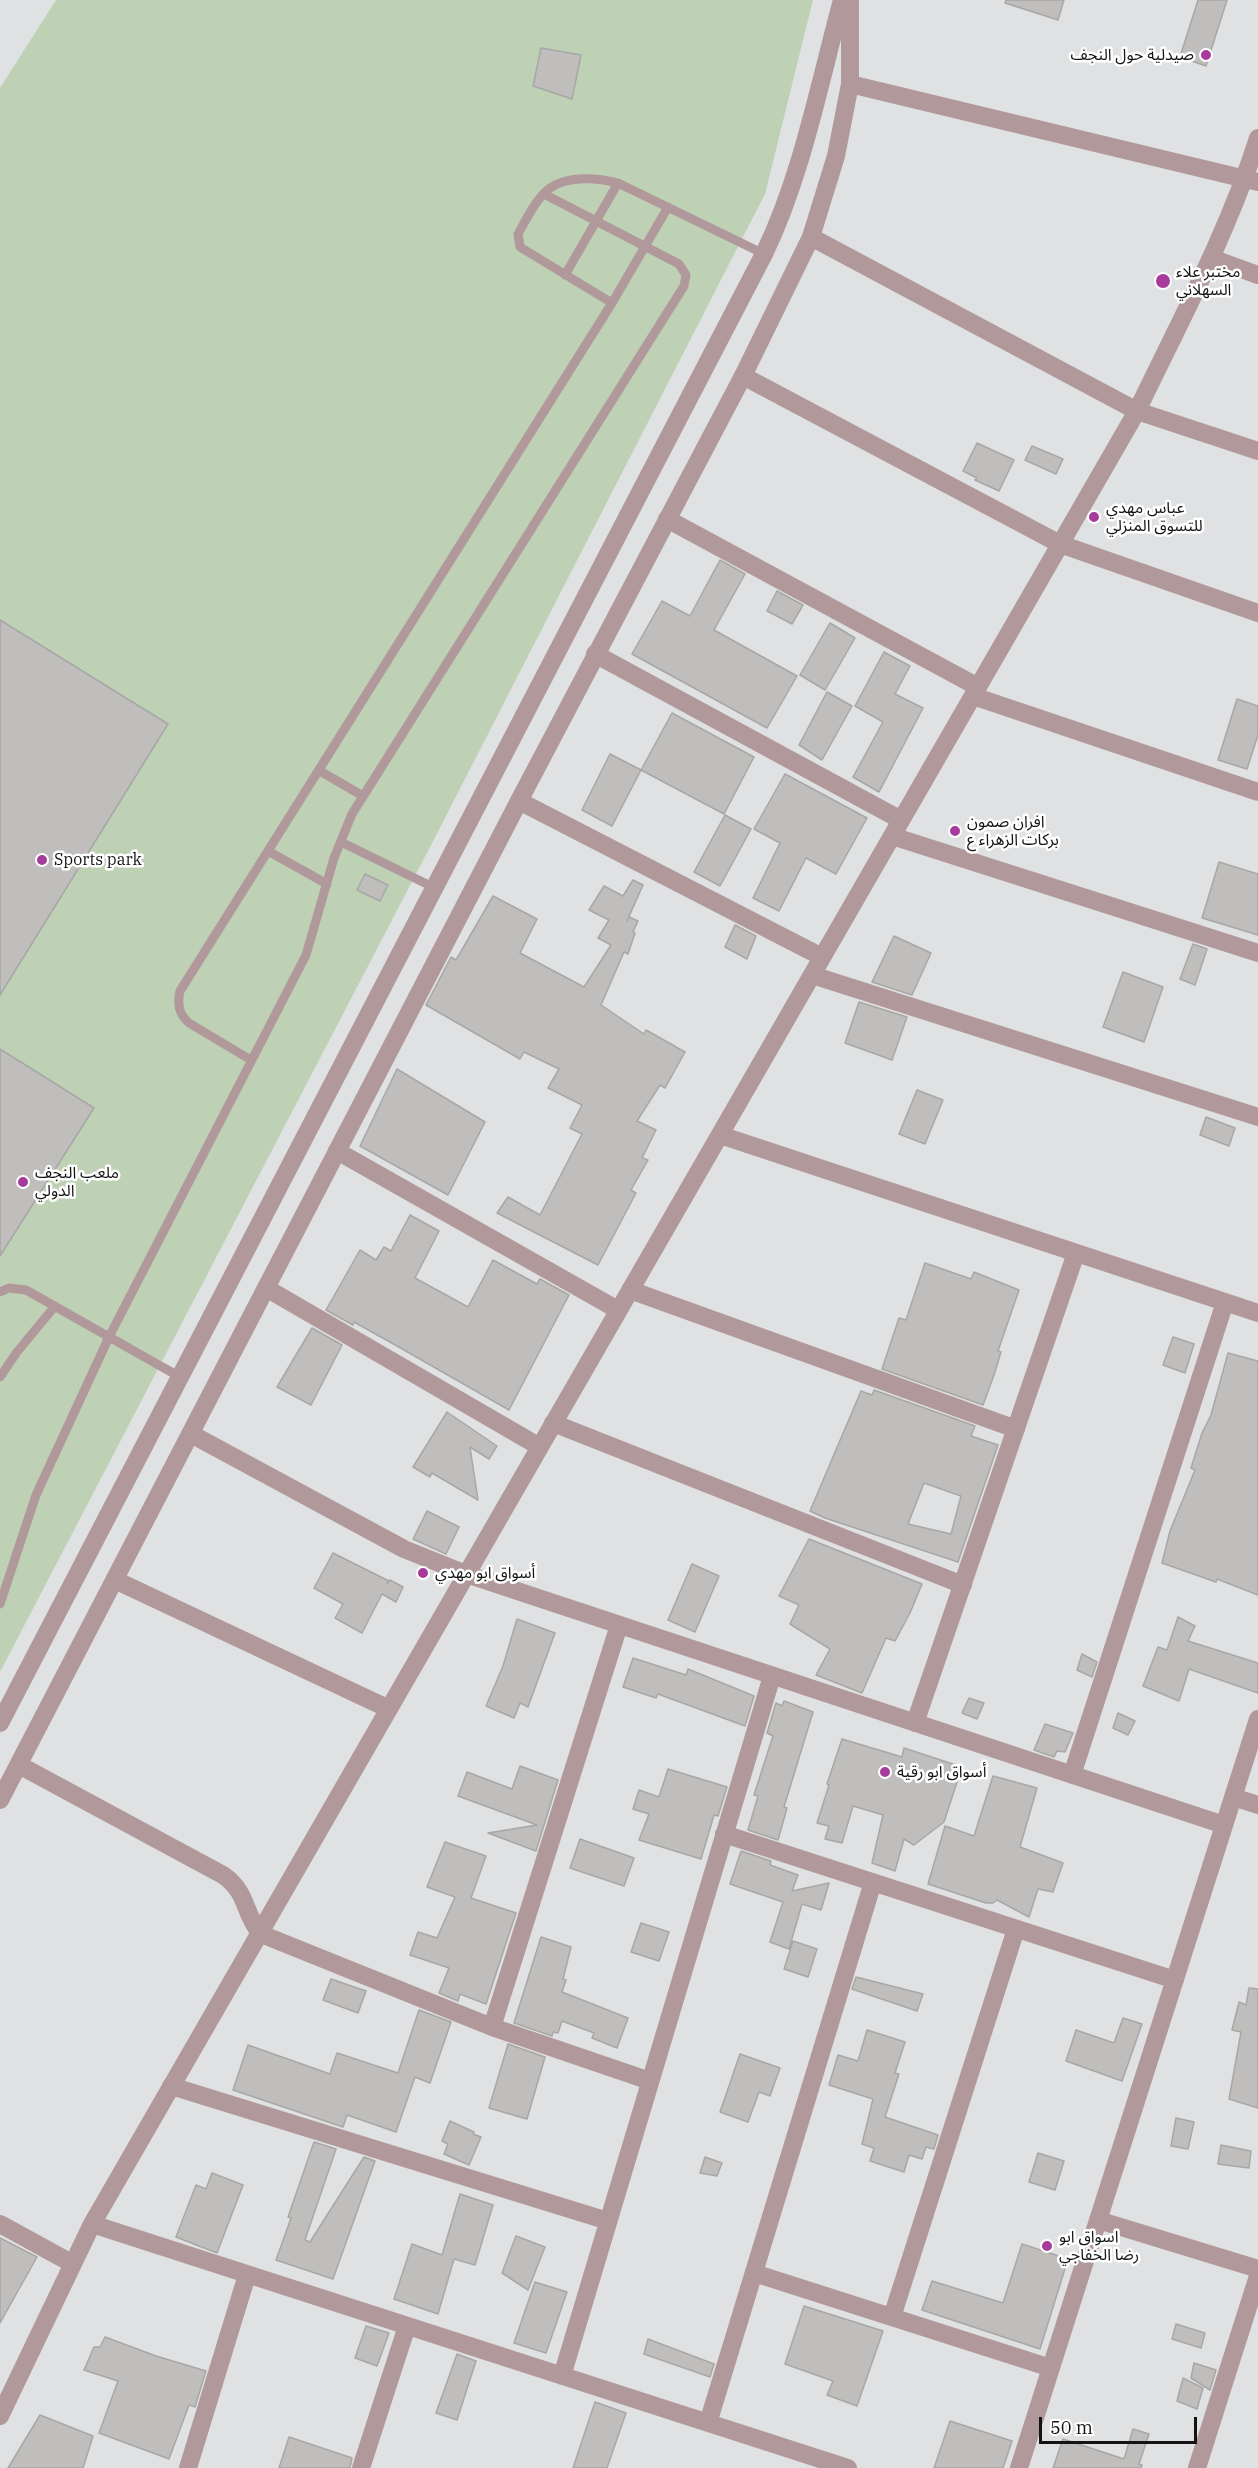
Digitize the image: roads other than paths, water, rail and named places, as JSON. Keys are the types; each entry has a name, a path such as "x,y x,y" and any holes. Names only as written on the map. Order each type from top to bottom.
{"street":[{"path":"0,1723 779,224 842,0"},
{"path":"0,1800 595,654 743,376 811,237 836,156 850,84 850,0"},
{"path":"850,84 1252,180"},
{"path":"1,2410 92,2224 1137,411 1211,258 1252,180 1258,138"},
{"path":"811,237 1137,411 1258,451"},
{"path":"1211,258 1258,275"},
{"path":"743,376 1060,544 1258,613"},
{"path":"667,519 975,691 1258,792"},
{"path":"595,654 896,828 1258,953"},
{"path":"519,801 822,957"},
{"path":"812,975 1258,1117"},
{"path":"720,1134 1258,1313"},
{"path":"337,1151 618,1310"},
{"path":"915,1723 1076,1253"},
{"path":"266,1288 540,1447"},
{"path":"630,1290 1016,1429"},
{"path":"1072,1775 1224,1302"},
{"path":"553,1423 963,1585"},
{"path":"191,1434 404,1549 466,1574 1224,1825"},
{"path":"115,1580 389,1709"},
{"path":"492,2027 618,1625"},
{"path":"562,2376 772,1676"},
{"path":"1019,2468 1258,1719"},
{"path":"19,1765 223,1875 244,1897 252,1922 261,1934 492,2027 650,2081"},
{"path":"1233,1797 1258,1805"},
{"path":"724,1834 1174,1980"},
{"path":"708,2423 873,1882"},
{"path":"892,2317 1016,1929"},
{"path":"171,2086 608,2221"},
{"path":"1098,2220 1258,2268"},
{"path":"0,2224 73,2264"},
{"path":"92,2224 848,2468"},
{"path":"754,2273 1051,2368"},
{"path":"188,2468 247,2275"},
{"path":"1197,2468 1258,2276"},
{"path":"361,2468 407,2326"}],"lane":[{"path":"612,303 523,250 518,243 518,234 551,187 578,180 605,180 618,183 764,254"},
{"path":"565,275 618,183"},
{"path":"0,1604 2,1589 36,1495 109,1337 306,956 341,842 363,796 684,286 686,275 680,264 544,194"},
{"path":"251,1060 182,1017 178,1000 180,992 612,303 668,207"},
{"path":"320,771 363,796"},
{"path":"341,842 435,888"},
{"path":"268,851 327,884"},
{"path":"0,1292 9,1287 18,1287 180,1377"},
{"path":"0,1377 17,1352 55,1306"}],"place":[{"name":"صيدلية حول النجف","path":"1206,55"},
{"name":"مختبر علاء السهلاني","path":"1163,281"},
{"name":"عباس مهدي للتسوق المنزلي","path":"1094,517"},
{"name":"افران صمون بركات الزهراء ع","path":"955,831"},
{"name":"Sports park","path":"42,860"},
{"name":"ملعب النجف الدولي","path":"23,1182"},
{"name":"أسواق ابو مهدي","path":"423,1573"},
{"name":"أسواق ابو رقية","path":"885,1772"},
{"name":"اسواق ابو رضا الخفاجي","path":"1047,2246"}]}
